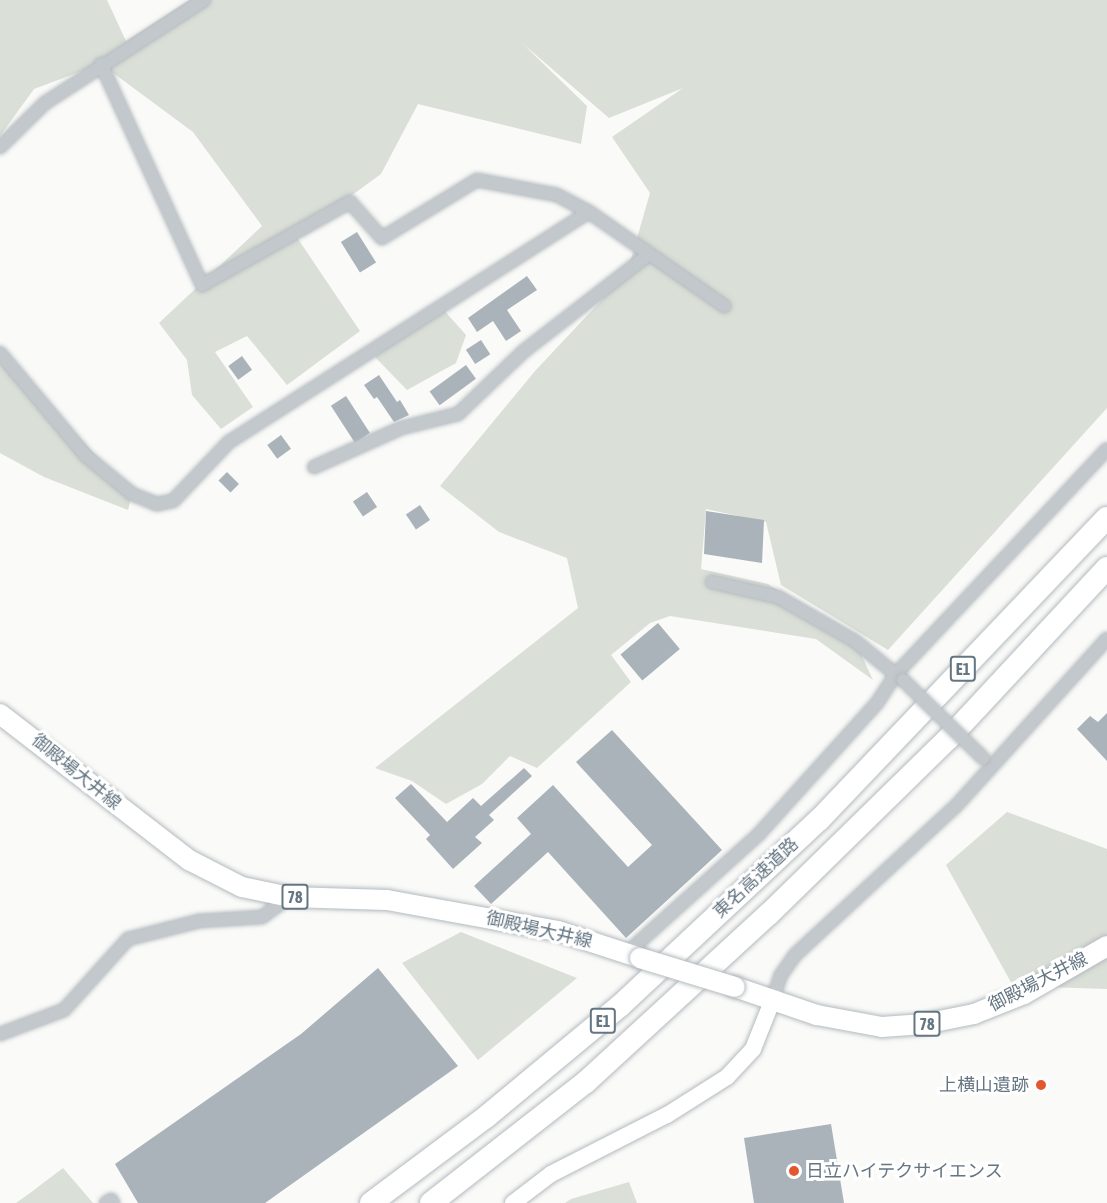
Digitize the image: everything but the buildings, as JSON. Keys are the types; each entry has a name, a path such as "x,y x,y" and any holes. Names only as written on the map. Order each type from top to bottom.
{"highway":[{"name":"東名高速道路","path":"372,1203 486,1117 621,1005 819,820 1107,518"},
{"name":"東名高速道路","path":"431,1203 586,1082 770,914 949,738 1107,568"}],"main road":[{"name":"御殿場大井線","path":"0,714 189,860 242,887 290,897 387,900 558,931 817,1015 871,1025 924,1024 975,1014 1024,994 1107,946"}],"street":[{"path":"0,147 45,103 101,64 204,0"},
{"path":"101,64 202,285 350,202 382,238 477,180 557,195 590,212 724,306"},
{"path":"0,353 86,456 112,480 137,498 158,504 173,501 229,442 590,212"},
{"path":"314,467 402,428 458,414 524,351 649,254"},
{"path":"634,955 759,834 1107,449"},
{"path":"712,582 778,597 855,641 900,677 993,768"},
{"path":"513,1203 551,1174 667,1115 727,1077 753,1049 781,975 795,955 993,768 1107,639"},
{"path":"0,1034 64,1010 128,939 199,921 262,917 290,897"},
{"path":"106,1203 111,1200 113,1203"}],"shaded area":[{"path":"0,0 107,0 126,41 189,0 1107,0 1107,408 888,650 781,585 766,522 706,509 701,569 768,584 855,641 873,680 816,639 670,616 650,623 611,655 631,682 537,768 510,756 482,784 446,804 412,781 375,768 578,608 567,558 499,532 440,486 535,371 627,273 650,193 612,137 683,88 609,118 522,43 587,106 581,144 418,104 381,174 296,236 360,331 287,385 247,336 215,352 253,407 221,429 192,395 187,360 159,323 262,226 193,132 101,64 34,89 0,136"},
{"path":"442,308 466,335 456,363 407,390 375,357 426,316"},
{"path":"0,353 132,494 128,510 44,477 0,453"},
{"path":"1007,812 1107,849 1107,989 1013,986 946,865"},
{"path":"461,932 577,978 478,1060 402,963"},
{"path":"63,1168 93,1203 16,1203 30,1193"},
{"path":"629,1182 637,1203 565,1203 571,1199"}],"place":[{"name":"上横山遺跡","path":"1041,1085"},
{"name":"日立ハイテクサイエンス","path":"794,1171"}]}
